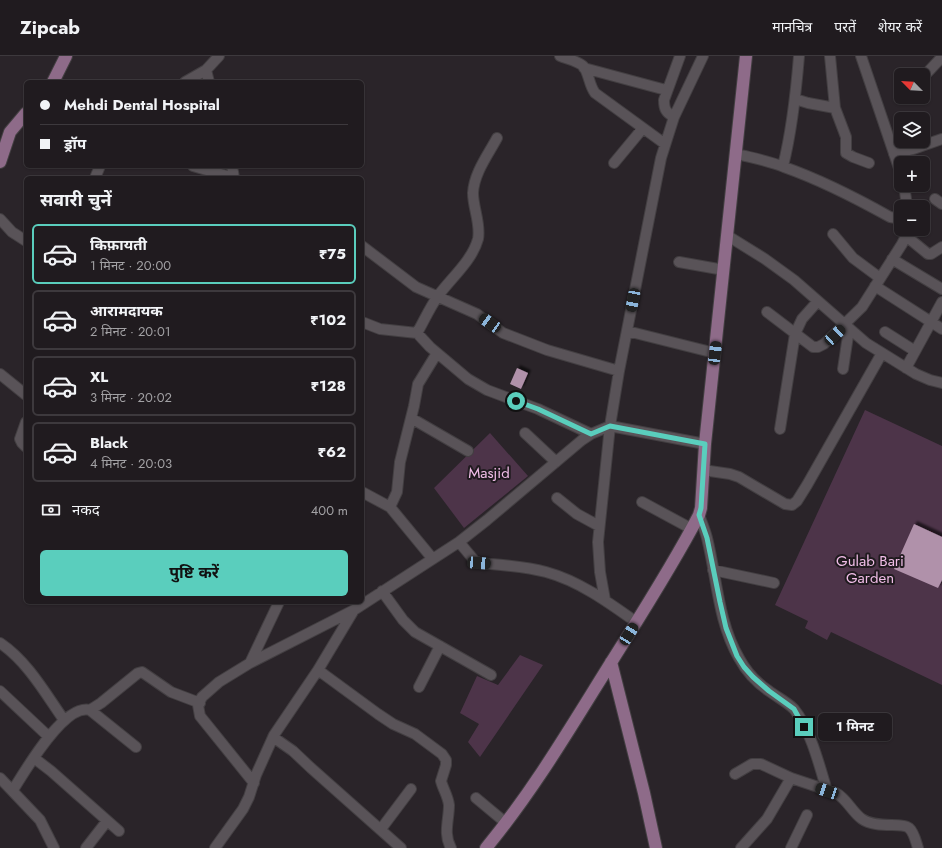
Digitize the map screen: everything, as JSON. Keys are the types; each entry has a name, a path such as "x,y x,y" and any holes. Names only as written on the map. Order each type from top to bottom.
{"main road":[{"path":"54,80 66,56"},
{"path":"486,848 538,778 636,622 699,515 701,508 705,444 737,154 746,56"},
{"path":"0,162 10,132 24,115"},
{"path":"611,662 644,793 656,848"}],"street":[{"path":"188,80 206,70 219,56"},
{"path":"560,56 580,64 584,68 595,93 665,144"},
{"path":"674,116 666,112 664,100 666,90 680,56"},
{"path":"605,600 598,556 598,542 610,426 619,371 665,144 674,116 703,56"},
{"path":"783,166 789,143 799,56"},
{"path":"830,56 835,108 846,137 846,153 869,163"},
{"path":"861,56 894,154 913,150 942,139"},
{"path":"930,70 942,57"},
{"path":"584,68 666,90"},
{"path":"206,70 208,80"},
{"path":"795,99 835,108"},
{"path":"614,163 643,128"},
{"path":"417,333 437,296 465,263 476,244 478,234 473,194 475,180 497,138"},
{"path":"737,154 783,166 804,174 852,196 890,217 894,217"},
{"path":"200,168 227,176"},
{"path":"0,219 12,232 24,240"},
{"path":"833,234 853,258 878,282 942,329"},
{"path":"728,236 765,259 794,280 866,343 906,368 930,380 942,383"},
{"path":"767,312 808,344 818,348 847,327 878,282 904,236"},
{"path":"909,236 928,254 942,248"},
{"path":"364,248 416,287 478,314 504,333 547,350 619,371"},
{"path":"892,259 942,289"},
{"path":"679,262 724,270"},
{"path":"780,429 795,334 802,319 818,301"},
{"path":"906,368 942,302"},
{"path":"364,323 380,329 417,333 437,353 468,378 487,390 538,409 591,434"},
{"path":"843,369 847,327"},
{"path":"627,331 715,353"},
{"path":"885,332 915,351"},
{"path":"390,507 397,492 400,462 418,384 437,353"},
{"path":"703,470 730,474 739,477 785,504 792,505 798,501 882,353"},
{"path":"0,374 24,394"},
{"path":"411,418 468,451"},
{"path":"364,600 382,591 459,542 591,434 610,426 705,444"},
{"path":"24,427 20,438 24,445"},
{"path":"525,433 556,462"},
{"path":"364,493 390,507 432,558"},
{"path":"557,498 577,514 599,526"},
{"path":"642,502 692,529"},
{"path":"699,515 707,538 726,628 737,656 753,677 794,709 800,718 818,760 827,791"},
{"path":"459,542 474,560 479,563 514,566 545,572 566,579 605,600 636,622"},
{"path":"713,570 774,583"},
{"path":"382,591 409,628 491,675"},
{"path":"250,663 279,604"},
{"path":"215,848 243,809 273,737 318,670 354,610 360,604"},
{"path":"254,783 200,716 198,711 202,697 214,686 250,663 354,610"},
{"path":"0,643 11,650 22,662 64,720"},
{"path":"419,687 440,646"},
{"path":"318,670 378,714 390,722 416,734 442,754 446,760 446,765 441,781 449,805 446,830 448,842 451,848"},
{"path":"90,710 138,673 142,672 171,692 200,703"},
{"path":"0,691 49,737"},
{"path":"13,790 49,737 64,720 79,710 90,710 136,747"},
{"path":"273,737 293,751 401,848"},
{"path":"34,758 51,771 119,831"},
{"path":"734,774 752,764 761,764 791,778 841,795 855,813 870,823 908,827 911,830 918,848"},
{"path":"0,778 40,820 51,846"},
{"path":"741,848 767,819 791,778"},
{"path":"380,829 411,789"},
{"path":"476,798 506,823"},
{"path":"791,848 807,814"},
{"path":"86,848 107,821"}],"green space":[{"name":"Gulab Bari Garden","path":"865,410 942,446 942,685 831,632 827,640 805,628 808,621 775,605"},
{"name":"Masjid","path":"490,433 528,476 464,528 434,488"},
{"path":"520,655 543,665 480,757 468,742 479,724 460,713 477,676 498,685"}],"building":[{"path":"517,368 528,373 521,389 510,384"},
{"path":"914,524 942,537 942,580 938,588 894,569"}],"route":[{"path":"516,401 538,409 591,434 610,426 705,444 701,508 699,515 707,538 726,628 737,656 744,667 769,691 794,709 804,727"}]}
